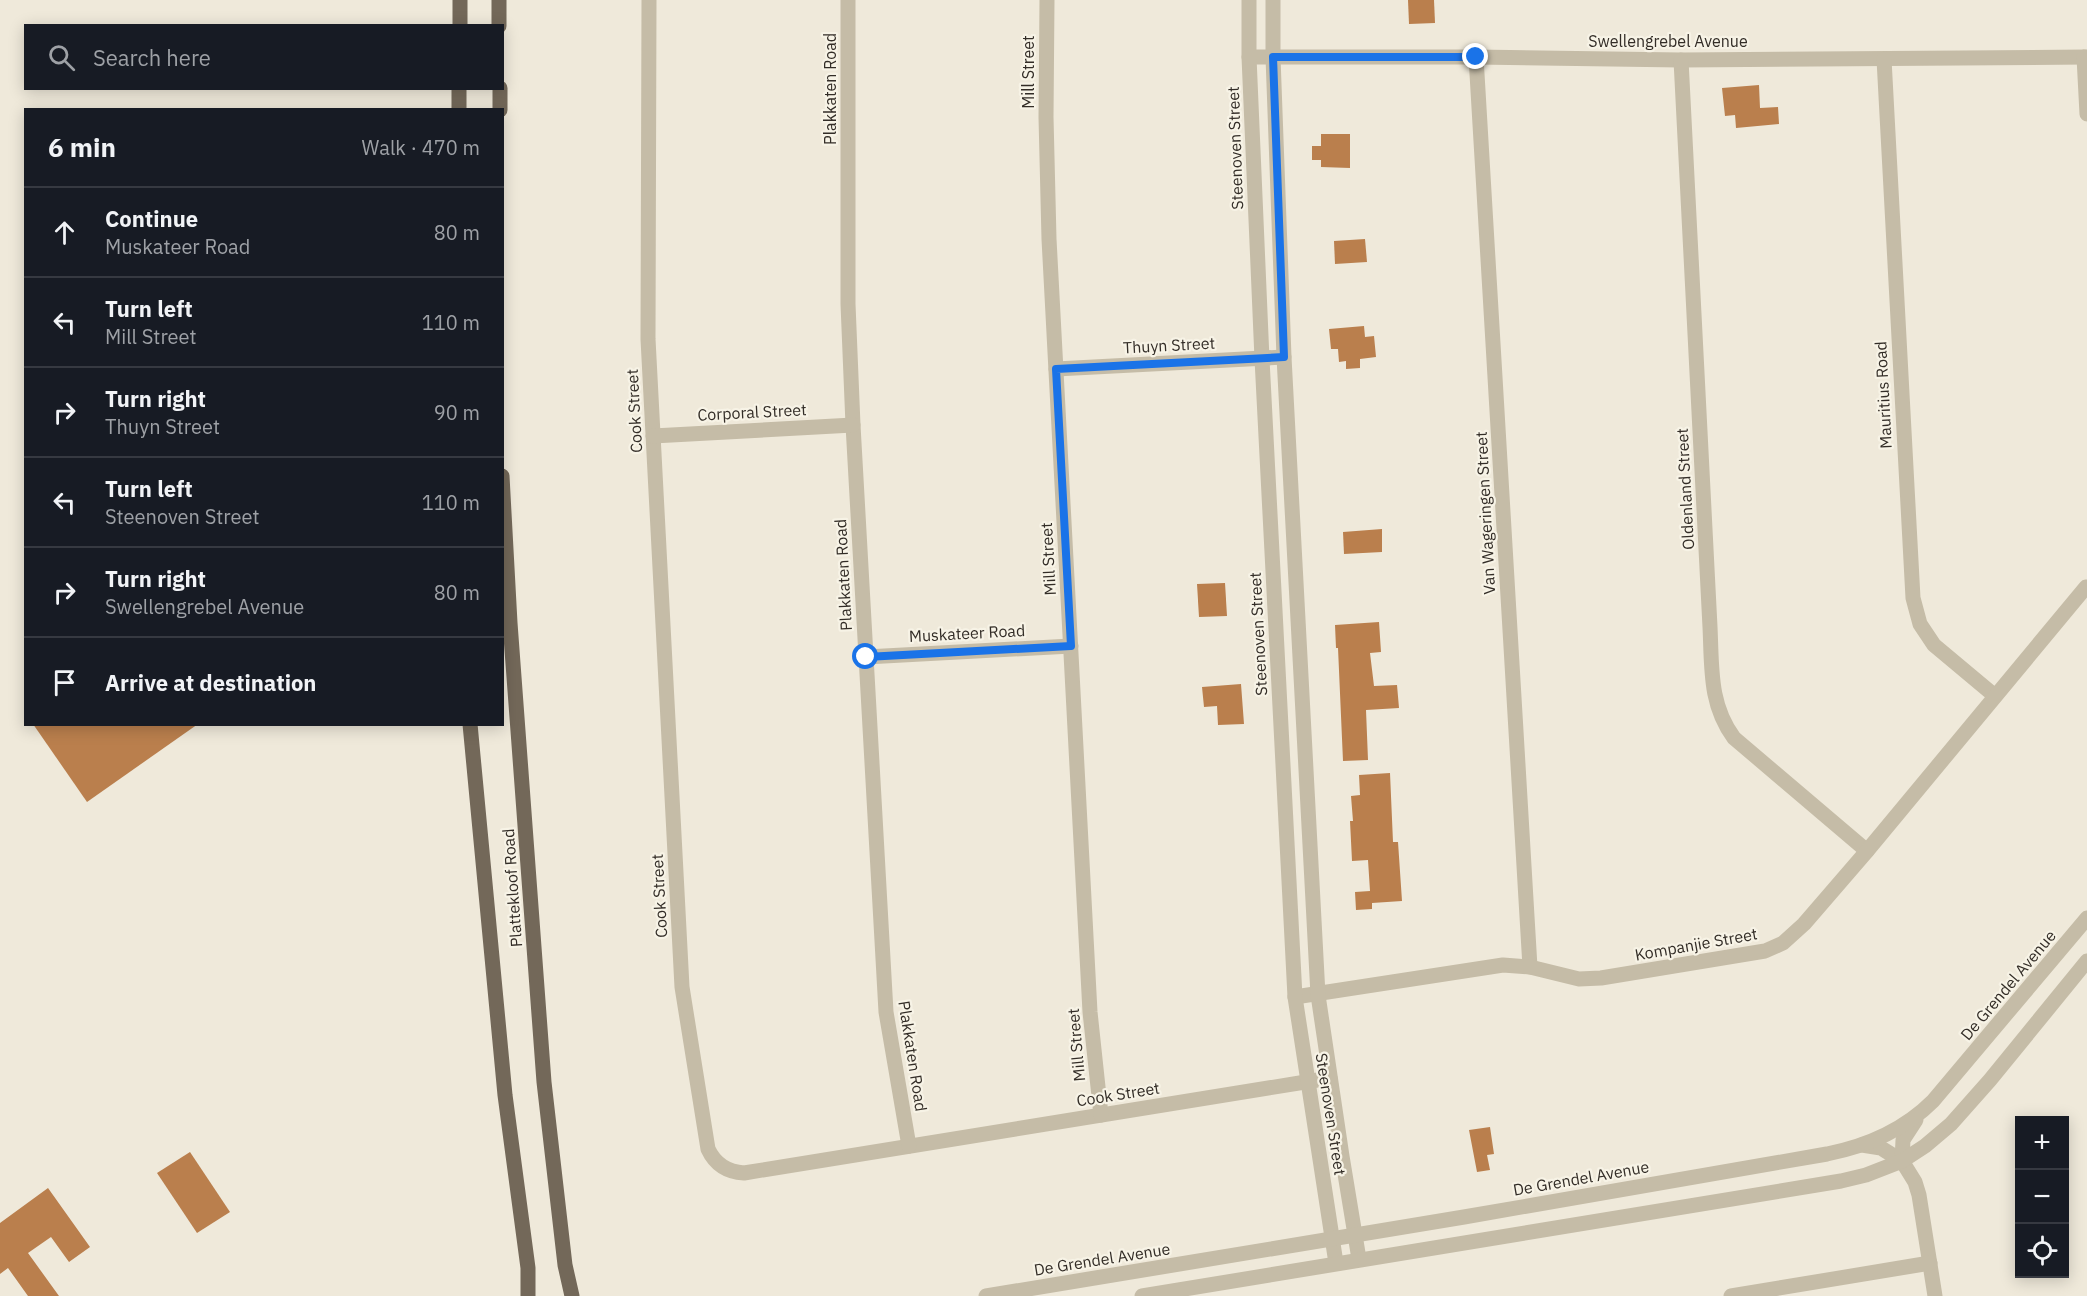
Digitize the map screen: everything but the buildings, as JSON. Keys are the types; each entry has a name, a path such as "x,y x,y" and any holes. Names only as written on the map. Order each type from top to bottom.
{"main road":[{"path":"460,0 460,24"},
{"path":"499,0 500,24"},
{"path":"459,90 459,108"},
{"path":"500,90 500,108"},
{"name":"Plattekloof Road","path":"504,513 544,1082 565,1265 572,1296"},
{"name":"Plattekloof Road","path":"470,726 505,1095 528,1268 528,1296"}],"street":[{"name":"Cook Street","path":"649,0 648,339 682,987 711,1156 723,1167 744,1173 1330,1078"},
{"name":"Plakkaten Road","path":"848,0 848,304 853,425 886,1012 909,1146"},
{"name":"Mill Street","path":"1047,0 1046,117 1049,239 1090,1012 1101,1115"},
{"name":"Steenoven Street","path":"1249,0 1249,57 1262,359 1295,997 1335,1263"},
{"name":"Steenoven Street","path":"1273,0 1284,357 1318,995 1359,1259"},
{"name":"Swellengrebel Avenue","path":"1249,57 1681,60 2086,57"},
{"name":"Van Wageringen Street","path":"1476,57 1530,967"},
{"path":"2086,57 2087,114"},
{"name":"Mauritius Road","path":"1884,59 1913,598 1920,624 1934,645 1995,696"},
{"name":"Oldenland Street","path":"1681,60 1713,684 1717,707 1734,738 1867,851"},
{"name":"Thuyn Street","path":"1056,369 1284,357"},
{"name":"Corporal Street","path":"653,436 853,425"},
{"name":"Kompanjie Street","path":"1295,997 1503,965 1530,967 1566,977 1591,979 1765,951 1783,944 1792,937 1867,851 2087,587"},
{"name":"Muskateer Road","path":"866,657 1071,646"},
{"name":"De Grendel Avenue","path":"986,1296 1827,1154 1859,1145 1895,1131 1923,1110 1947,1086 2087,918"},
{"path":"1142,1296 1866,1175 1902,1161 1934,1139 1959,1116 2087,961"},
{"path":"1923,1110 1905,1136 1901,1149 1902,1161 1919,1195 1935,1296"},
{"path":"1859,1145 1881,1148 1902,1161"},
{"path":"1731,1296 1930,1263"}],"route":[{"path":"866,657 1071,646 1056,369 1284,357 1273,57 1476,57"}]}
